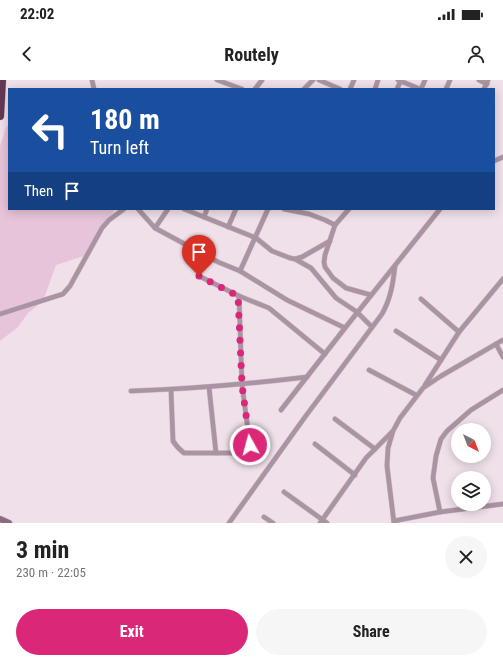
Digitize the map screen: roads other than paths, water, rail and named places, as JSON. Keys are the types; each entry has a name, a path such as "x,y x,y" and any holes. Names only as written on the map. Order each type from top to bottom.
{"highway":[{"path":"0,116 2,80"}],"street":[{"path":"217,80 239,88"},
{"path":"255,88 262,80"},
{"path":"305,88 313,80"},
{"path":"319,80 338,88"},
{"path":"400,80 419,88"},
{"path":"479,80 488,82"},
{"path":"0,314 63,294 70,286 102,228 109,220 123,210"},
{"path":"139,210 155,228 218,262 240,271 287,300 345,328"},
{"path":"155,228 167,210"},
{"path":"186,210 256,238 272,251 295,259 311,268 336,298 357,312 372,327"},
{"path":"204,217 207,210"},
{"path":"228,228 236,210"},
{"path":"240,271 268,210"},
{"path":"289,210 309,214 335,225"},
{"path":"348,210 335,225 324,262 328,272 333,278 346,288 372,295"},
{"path":"281,410 439,210"},
{"path":"295,259 330,241"},
{"path":"229,523 305,417 382,314 388,302 395,266"},
{"path":"199,276 238,296 268,308 325,354"},
{"path":"321,521 366,458 393,431 459,332 503,279"},
{"path":"171,390 173,440 176,447 184,453 241,453 248,448 250,445 242,385 238,296"},
{"path":"421,299 459,332"},
{"path":"396,331 440,360"},
{"path":"422,388 503,340"},
{"path":"496,344 503,357"},
{"path":"369,370 416,395"},
{"path":"131,391 242,385 307,377"},
{"path":"209,387 216,453"},
{"path":"440,512 433,478 436,456 441,439 447,431 470,410 503,390"},
{"path":"335,419 375,449"},
{"path":"393,431 388,448 387,466 394,522 440,512 503,504"},
{"path":"316,444 355,475"},
{"path":"284,492 321,521 327,523"},
{"path":"264,517 273,523"},
{"path":"0,519 9,523"}]}
